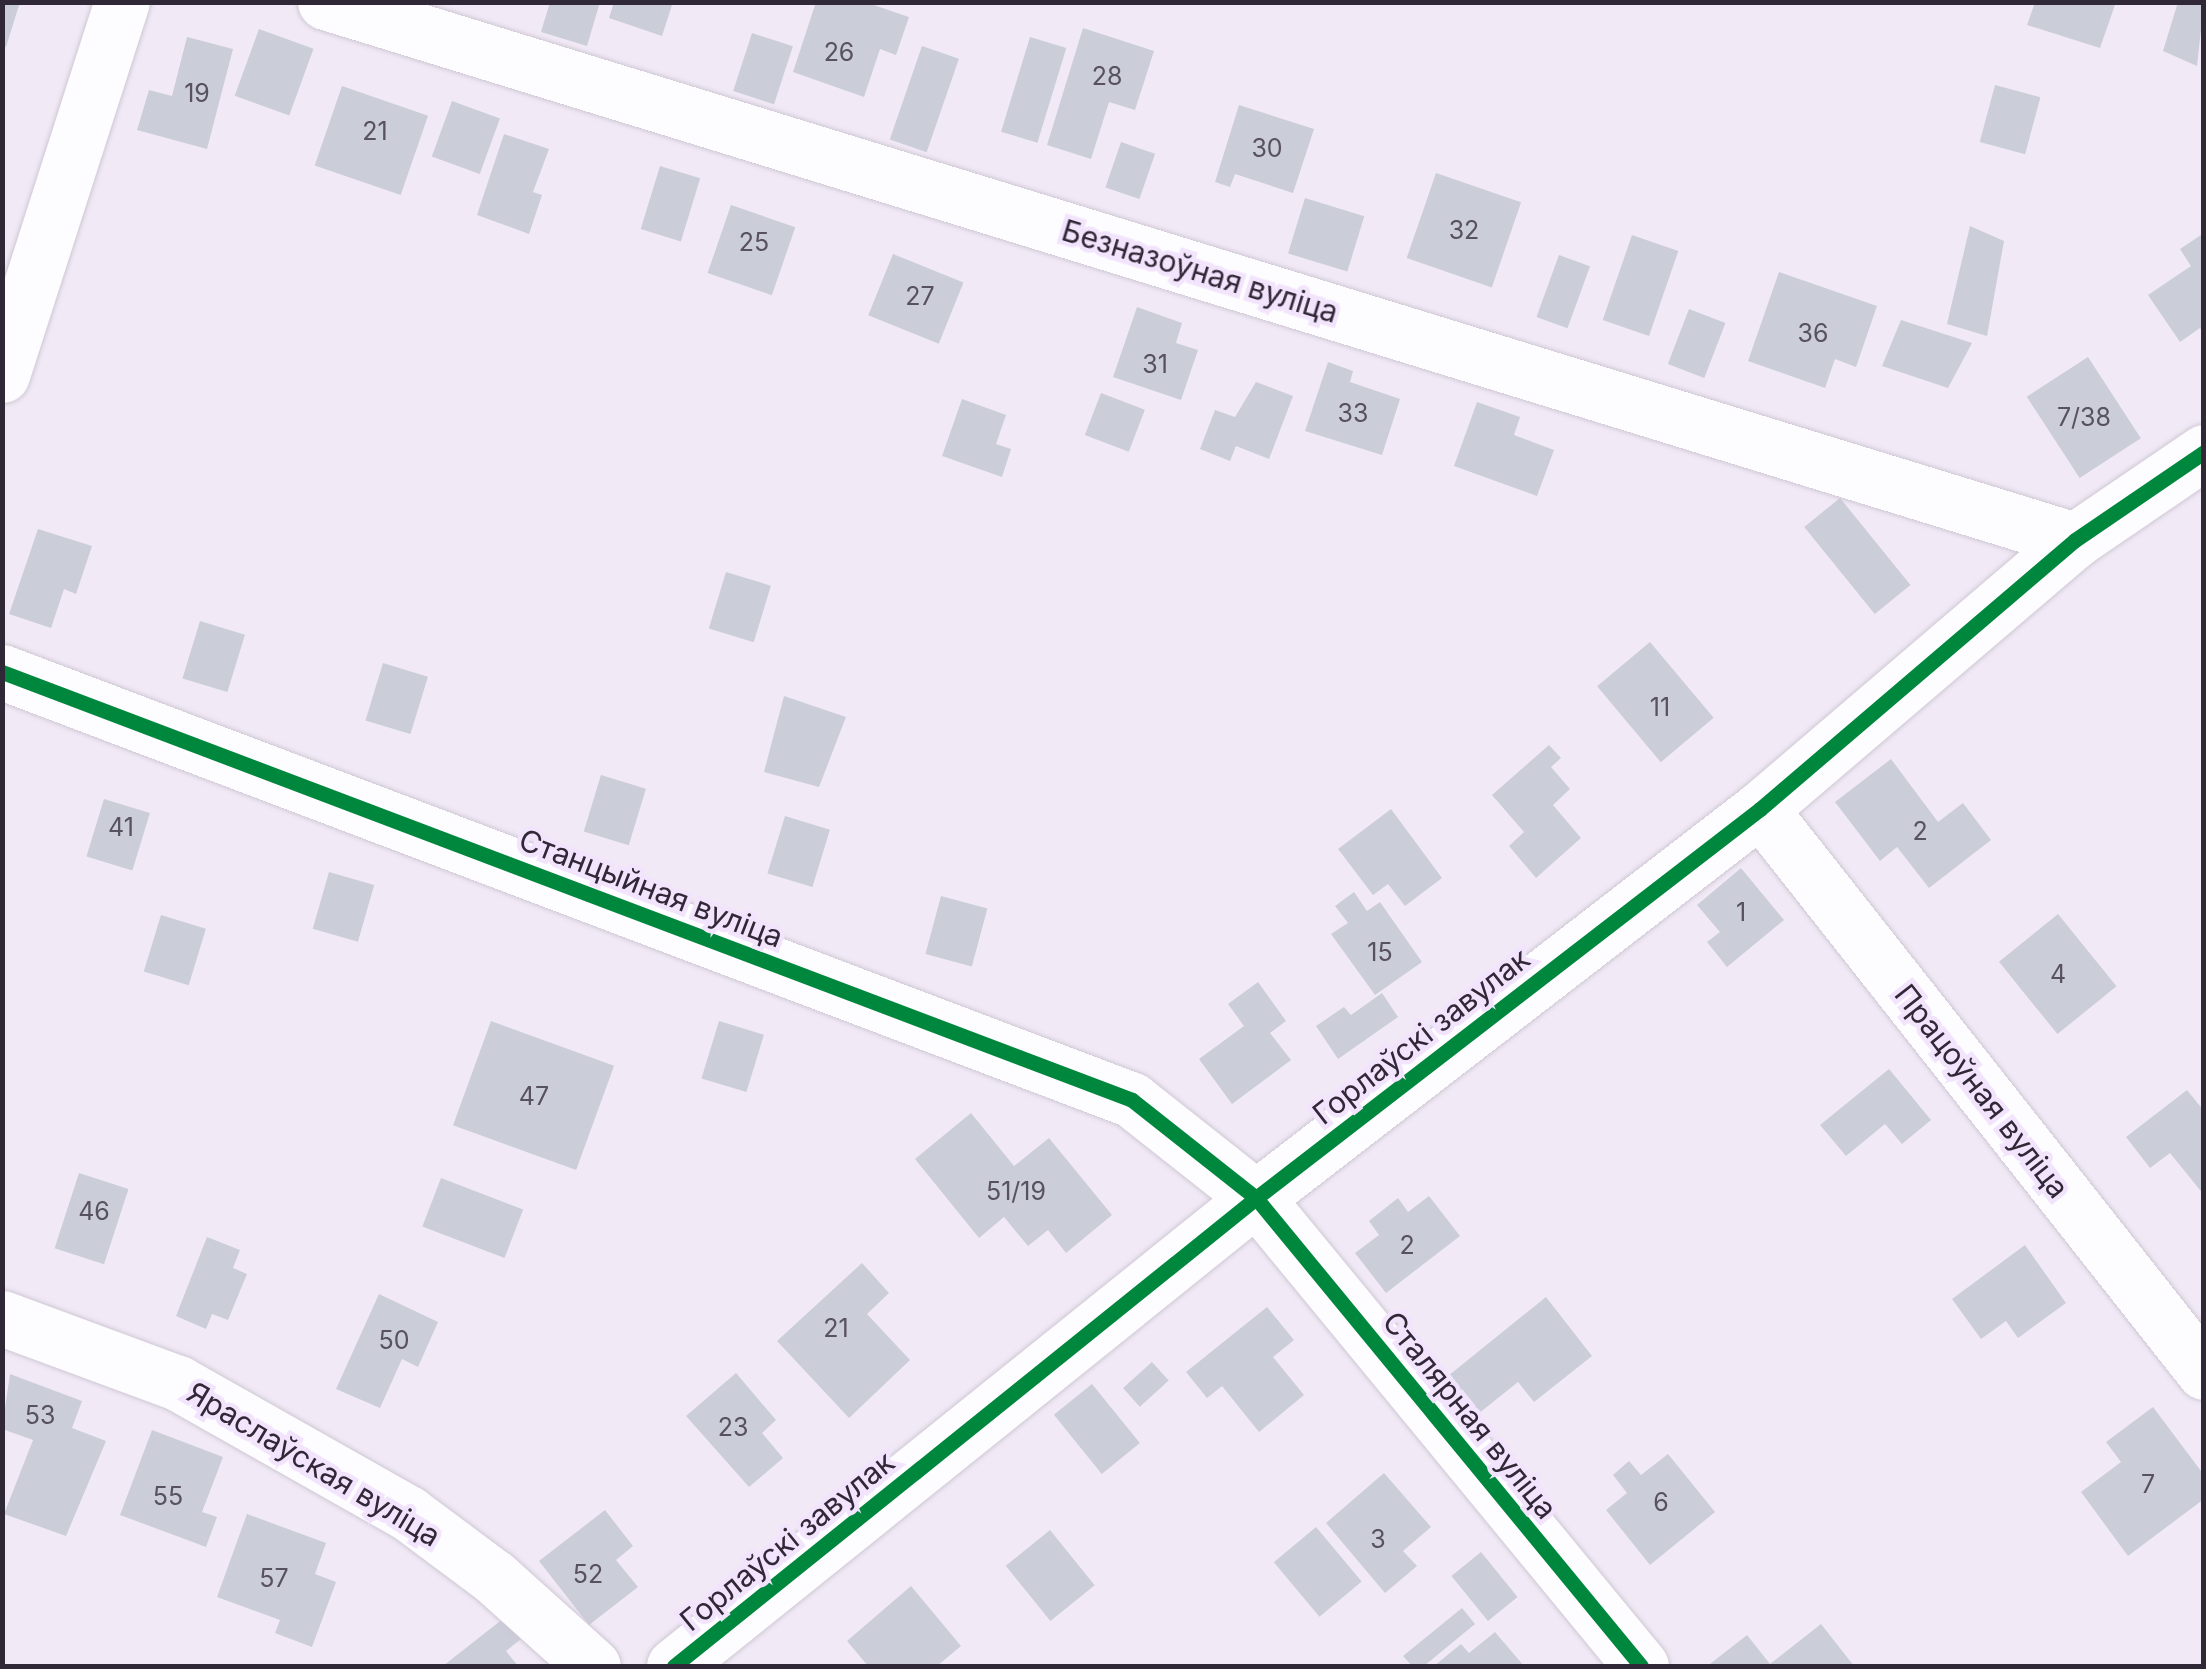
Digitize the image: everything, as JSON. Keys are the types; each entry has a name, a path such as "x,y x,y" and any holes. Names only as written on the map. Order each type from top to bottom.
{"street":[{"path":"2,375 122,2"},
{"name":"Безназоўная вуліца","path":"326,2 2076,540"},
{"name":"Горлаўскі завулак","path":"706,1657 1256,1198 1760,809 2076,540 2204,452"},
{"name":"Станцыйная вуліца","path":"2,672 1132,1100 1256,1198"},
{"name":"Працоўная вуліца","path":"1760,809 2204,1372"},
{"name":"Сталярная вуліца","path":"1256,1198 1642,1666"},
{"name":"Яраслаўская вуліца","path":"2,1318 178,1383 408,1514 494,1577 593,1666"}],"building":[{"path":"2,2 20,2 6,47 2,46"},
{"path":"550,2 600,2 587,46 541,32"},
{"path":"614,2 673,2 662,36 609,18"},
{"path":"816,2 865,2 909,17 896,55 880,49 864,97 793,72"},
{"path":"2035,2 2116,2 2100,48 2027,25"},
{"path":"2178,2 2204,2 2197,66 2163,51"},
{"path":"1083,28 1154,51 1135,110 1109,102 1091,159 1047,145"},
{"path":"259,29 314,49 289,116 235,96"},
{"path":"752,33 793,46 774,104 733,91"},
{"path":"187,37 233,49 207,149 137,130 149,90 172,96"},
{"path":"1030,37 1066,48 1037,143 1001,132"},
{"path":"922,46 959,59 927,152 890,140"},
{"path":"1995,85 2040,97 2025,154 1980,142"},
{"path":"342,86 428,116 401,195 315,165"},
{"path":"452,101 500,118 480,174 432,156"},
{"path":"1239,105 1314,129 1293,193 1235,174 1230,187 1215,182"},
{"path":"504,134 549,149 533,192 542,195 529,234 477,215"},
{"path":"1121,142 1155,154 1139,199 1105,187"},
{"path":"660,166 700,178 681,241 641,229"},
{"path":"1436,173 1521,202 1492,287 1407,258"},
{"path":"1305,198 1364,216 1347,272 1288,253"},
{"path":"731,205 795,227 772,295 708,273"},
{"path":"1970,226 2004,241 1987,336 1947,324"},
{"path":"2204,233 2204,333 2200,328 2180,342 2148,295 2191,266 2180,249"},
{"path":"1632,235 1678,251 1649,336 1603,320"},
{"path":"893,254 963,282 939,344 868,315"},
{"path":"1559,255 1590,266 1567,328 1536,317"},
{"path":"1779,272 1877,306 1856,367 1835,359 1825,388 1748,361"},
{"path":"1137,307 1182,323 1176,343 1198,350 1181,400 1113,377"},
{"path":"1689,309 1725,323 1704,378 1668,364"},
{"path":"1901,320 1972,343 1948,388 1882,366"},
{"path":"2088,357 2141,438 2080,478 2027,397"},
{"path":"1328,362 1353,371 1350,382 1400,399 1382,455 1305,431"},
{"path":"1256,382 1293,396 1269,459 1236,446 1230,461 1200,449 1215,410 1235,417"},
{"path":"1101,393 1145,410 1129,452 1085,435"},
{"path":"962,399 1006,415 996,444 1011,449 1002,477 942,456"},
{"path":"1477,402 1520,417 1514,435 1554,450 1537,496 1454,466"},
{"path":"1840,498 1910,585 1875,614 1804,527"},
{"path":"38,529 92,546 76,594 64,589 51,628 9,614"},
{"path":"726,572 771,586 754,642 709,628"},
{"path":"200,621 245,635 227,692 182,678"},
{"path":"1650,642 1714,718 1661,762 1597,686"},
{"path":"383,663 428,677 410,734 365,720"},
{"path":"784,696 846,717 819,787 764,772"},
{"path":"1549,745 1561,758 1551,767 1570,789 1553,805 1581,838 1536,878 1509,846 1524,832 1492,795"},
{"path":"1891,759 1938,822 1963,803 1991,840 1929,888 1897,847 1880,861 1835,802"},
{"path":"601,775 646,789 629,845 584,831"},
{"path":"104,799 150,813 132,870 86,856"},
{"path":"1391,809 1442,878 1405,906 1388,884 1373,895 1338,849"},
{"path":"785,816 830,830 812,887 767,873"},
{"path":"1741,868 1784,920 1727,967 1707,942 1720,932 1697,905"},
{"path":"329,872 374,885 358,942 313,929"},
{"path":"1354,892 1367,911 1380,902 1422,962 1375,995 1331,934 1348,923 1335,906"},
{"path":"941,896 987,908 972,966 925,954"},
{"path":"2058,914 2117,986 2057,1034 1999,962"},
{"path":"161,915 206,929 189,985 144,971"},
{"path":"1258,982 1286,1021 1270,1033 1291,1060 1232,1104 1199,1059 1244,1026 1228,1004"},
{"path":"1382,993 1398,1017 1338,1059 1316,1026 1344,1007 1351,1015"},
{"path":"491,1021 614,1066 576,1170 453,1125"},
{"path":"719,1021 764,1035 746,1092 701,1078"},
{"path":"1889,1069 1931,1120 1902,1144 1885,1124 1846,1156 1820,1125"},
{"path":"2187,1090 2204,1111 2204,1195 2170,1153 2150,1168 2126,1137"},
{"path":"971,1113 1014,1166 1049,1138 1112,1215 1066,1253 1048,1230 1028,1246 1004,1217 979,1238 915,1159"},
{"path":"79,1173 128,1189 104,1264 55,1248"},
{"path":"441,1178 523,1210 505,1258 422,1227"},
{"path":"1429,1196 1460,1236 1386,1293 1355,1253 1379,1235 1369,1221 1398,1198 1408,1212"},
{"path":"207,1237 240,1250 233,1268 247,1274 228,1320 212,1314 206,1329 176,1316"},
{"path":"2025,1245 2066,1303 2018,1338 2006,1321 1981,1339 1952,1299"},
{"path":"862,1263 889,1293 867,1314 910,1360 849,1418 777,1341"},
{"path":"379,1294 438,1322 418,1367 402,1359 380,1408 336,1389"},
{"path":"1546,1297 1592,1356 1534,1402 1518,1382 1478,1414 1448,1376"},
{"path":"1267,1307 1294,1340 1273,1357 1304,1395 1259,1432 1222,1386 1207,1398 1186,1372"},
{"path":"1152,1362 1169,1381 1140,1407 1123,1388"},
{"path":"736,1373 776,1420 762,1433 783,1458 749,1487 686,1416"},
{"path":"10,1374 82,1401 72,1428 106,1441 66,1536 4,1514 33,1440 2,1429"},
{"path":"1092,1384 1140,1443 1102,1474 1054,1415"},
{"path":"2153,1407 2204,1475 2204,1499 2128,1556 2081,1492 2121,1462 2106,1442"},
{"path":"152,1430 223,1457 202,1512 217,1517 206,1547 120,1515"},
{"path":"1668,1454 1715,1512 1650,1565 1606,1510 1627,1493 1613,1475 1629,1461 1641,1475"},
{"path":"1384,1473 1431,1527 1403,1551 1417,1566 1385,1593 1326,1523"},
{"path":"605,1510 633,1546 616,1560 638,1587 589,1625 539,1561"},
{"path":"247,1514 326,1543 315,1574 336,1582 312,1647 275,1633 280,1620 217,1597"},
{"path":"1316,1527 1362,1581 1320,1617 1274,1562"},
{"path":"1050,1530 1095,1585 1050,1621 1006,1566"},
{"path":"1481,1552 1518,1597 1488,1621 1451,1576"},
{"path":"911,1586 961,1646 937,1666 868,1666 847,1641"},
{"path":"1462,1608 1475,1624 1424,1666 1412,1666 1403,1656"},
{"path":"504,1618 521,1639 506,1651 518,1666 443,1666"},
{"path":"1821,1624 1854,1666 1710,1664 1747,1635 1770,1664"},
{"path":"1495,1632 1524,1666 1434,1666 1461,1644 1469,1653"}],"cycle path":[{"path":"674,1666 1256,1198 1760,809 2075,540 2204,452"},
{"path":"2,672 1132,1100 1256,1198 1641,1666"}]}
